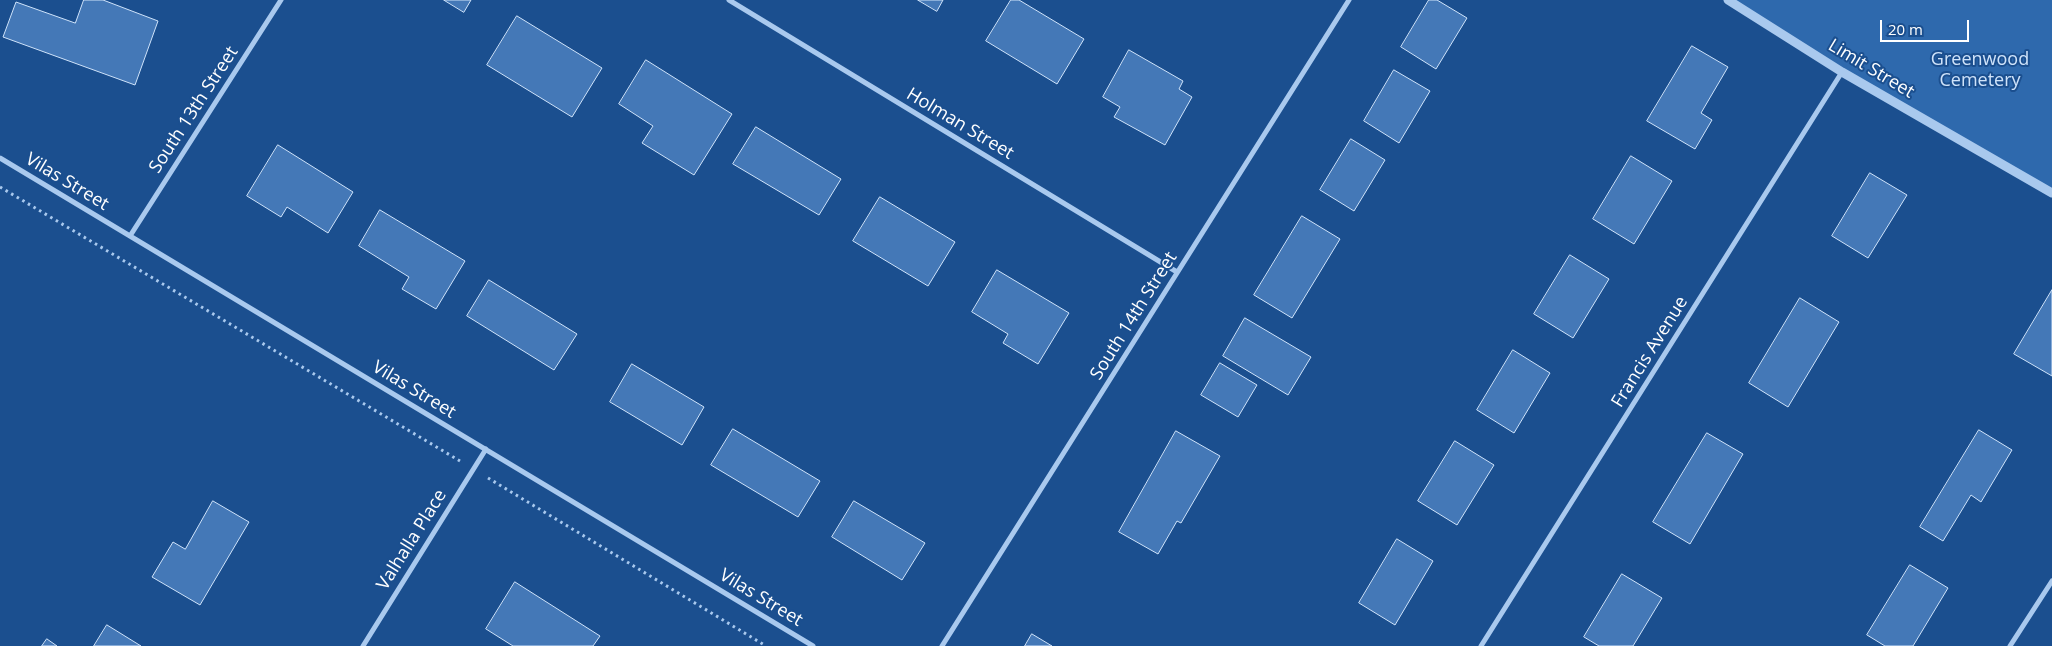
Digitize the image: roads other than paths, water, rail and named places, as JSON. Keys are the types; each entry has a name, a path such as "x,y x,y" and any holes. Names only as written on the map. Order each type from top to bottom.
{"street":[{"name":"South 13th Street","path":"130,236 281,0"},
{"name":"Holman Street","path":"729,0 1177,272"},
{"name":"South 14th Street","path":"942,646 1349,0"},
{"name":"Limit Street","path":"1728,0 1842,72 2052,193"},
{"name":"Francis Avenue","path":"1481,646 1842,72"},
{"name":"Vilas Street","path":"0,158 813,646"},
{"name":"Valhalla Place","path":"363,646 486,449"},
{"path":"2010,646 2052,581"}],"park label":[{"name":"Greenwood Cemetery","path":"1980,70"}]}
